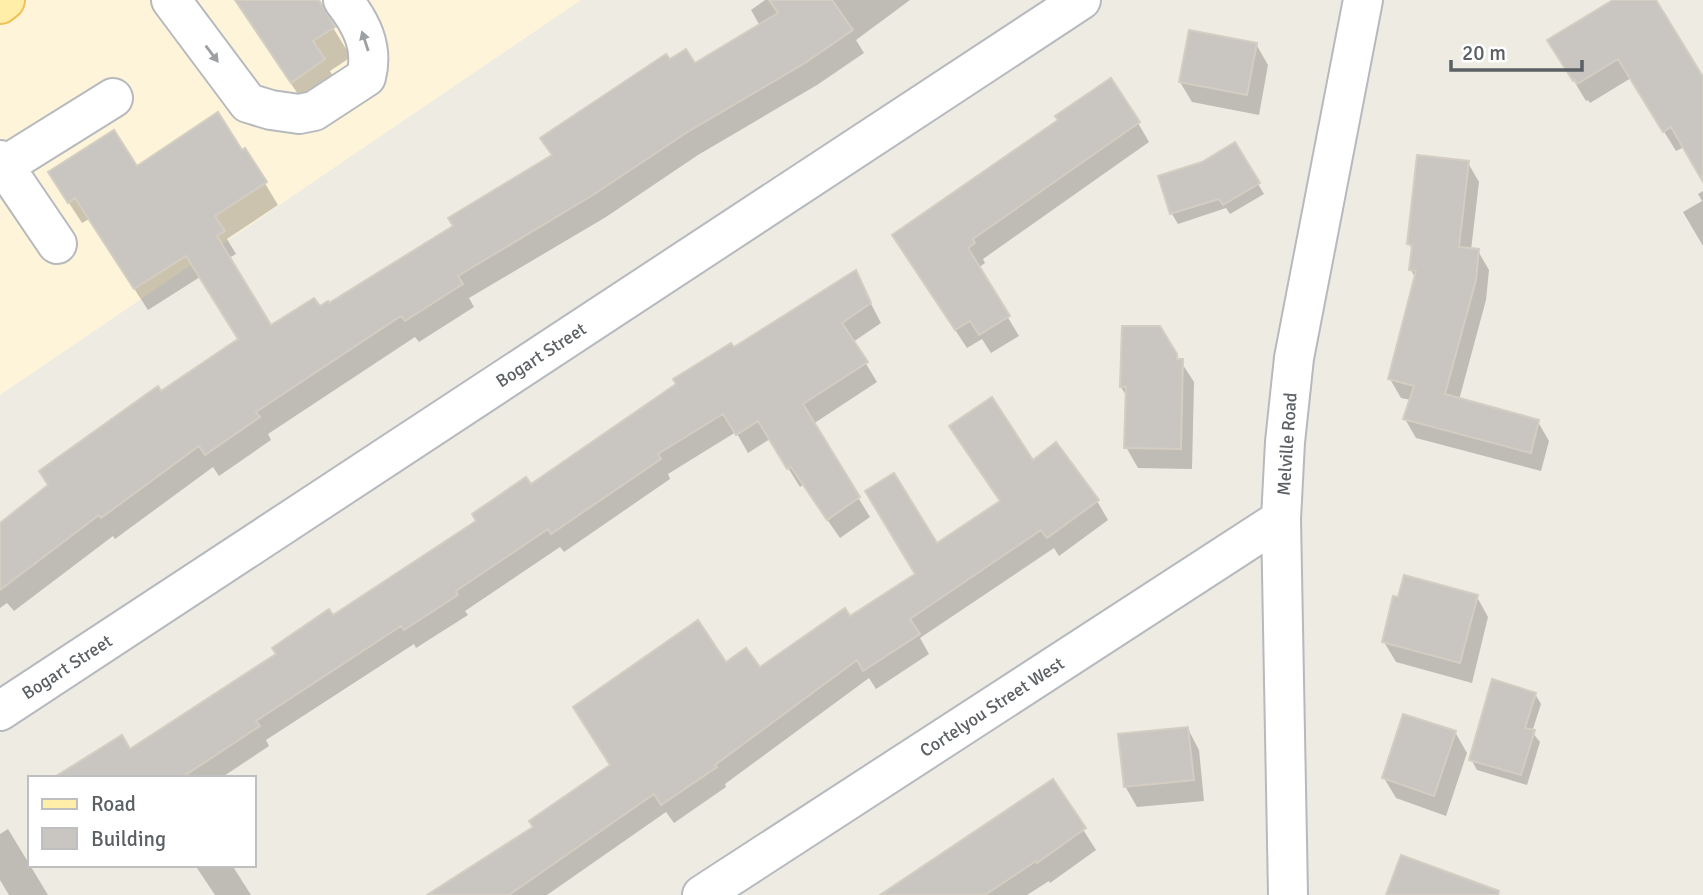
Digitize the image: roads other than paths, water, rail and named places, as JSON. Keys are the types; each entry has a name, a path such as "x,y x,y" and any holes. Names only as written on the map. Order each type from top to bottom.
{"main road":[{"path":"0,4 5,0"}],"street":[{"path":"171,0 248,103 299,114 314,111 366,77 370,63 368,42 343,0"},
{"name":"Bogart Street","path":"0,711 1081,0"},
{"name":"Melville Road","path":"1288,895 1281,519 1285,442 1294,358 1363,0"},
{"path":"57,244 2,163 113,98"},
{"name":"Cortelyou Street West","path":"702,895 1281,519"}]}
